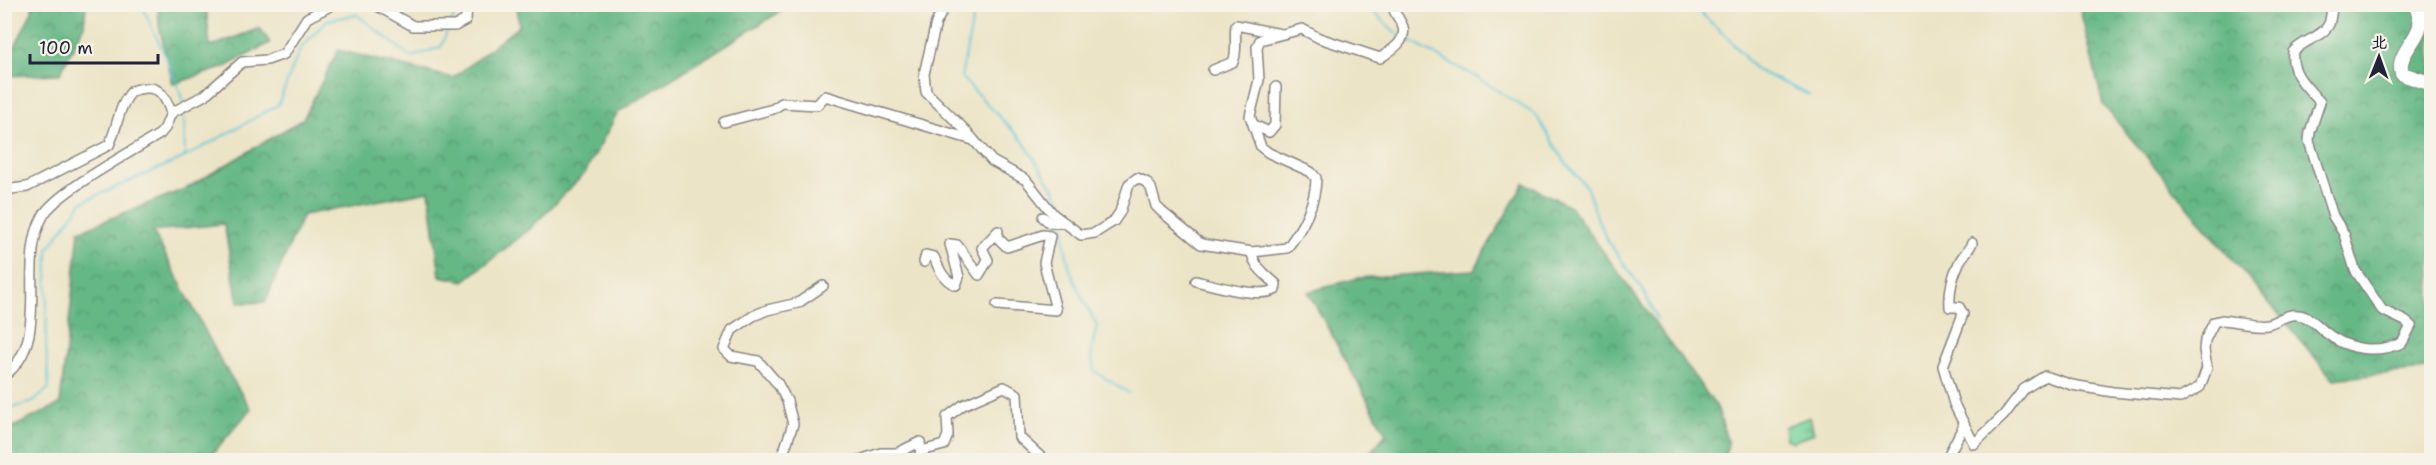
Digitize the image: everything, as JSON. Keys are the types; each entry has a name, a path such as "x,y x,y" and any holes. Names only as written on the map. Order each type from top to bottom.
{"street":[{"path":"4,376 19,363 24,354 30,330 32,254 35,235 44,214 61,196 160,134 171,113 205,95 242,62 267,60 284,54 307,18 334,4"},
{"path":"374,4 413,26 455,26 466,21 467,4"},
{"path":"946,4 936,23 924,74 926,92 992,161 1026,180 1046,205 1065,223 1081,235 1086,235 1114,221 1120,212 1129,184 1137,178 1146,182 1151,188 1156,206 1201,243 1252,252 1287,248 1299,233 1316,191 1316,178 1311,172 1261,147 1250,116 1259,80 1257,46 1260,40 1302,29 1319,38 1380,58 1400,43 1403,37 1403,28 1395,15 1392,4"},
{"path":"1972,243 1965,257 1959,261 1950,288 1950,308 1959,307 1963,314 1942,366 1954,404 1974,444 2004,415 2024,389 2045,376 2072,385 2113,392 2180,398 2200,387 2207,368 2205,340 2214,322 2222,320 2267,324 2285,316 2298,315 2311,320 2337,341 2360,349 2382,349 2402,343 2411,326 2382,310 2355,270 2344,234 2333,216 2309,141 2320,102 2296,72 2293,64 2293,51 2303,42 2319,35 2330,23 2333,4"},
{"path":"2414,4 2421,15 2423,27 2421,36 2402,59 2400,68 2402,74 2432,84"},
{"path":"1214,70 1233,62 1236,55 1234,40 1236,25 1283,34"},
{"path":"1254,125 1269,132 1275,125 1276,87"},
{"path":"4,190 27,187 109,145 115,133 121,106 132,91 141,88 160,91 166,98 171,113"},
{"path":"724,122 773,110 782,103 817,105 825,96 975,141"},
{"path":"1043,218 1050,223 1065,223"},
{"path":"997,305 1056,310 1044,263 1050,236 1065,223"},
{"path":"924,262 926,255 934,257 949,283 956,285 959,277 950,244 957,245 979,274 988,260 982,248 998,231 997,237 1007,247 1043,235 1050,236"},
{"path":"1197,281 1251,292 1269,293 1275,290 1276,284 1259,268 1253,259 1252,252"},
{"path":"782,460 793,424 787,401 778,384 758,361 731,356 724,349 732,330 753,315 767,309 798,303 823,286"},
{"path":"860,460 881,453 897,453 920,442 920,456 944,445 948,435 947,417 963,405 1004,387 1017,394 1019,438 1044,460"},
{"path":"1946,460 1964,425"}],"green space":[{"path":"32,5 86,5 84,25 60,74 5,76 5,67 32,11"},
{"path":"158,5 206,5 210,47 260,28 270,43 225,67 173,84 159,26"},
{"path":"517,5 791,5 618,112 585,173 530,229 464,281 440,276 429,191 303,215 265,302 238,303 224,224 153,231 222,363 251,409 207,460 5,460 5,431 60,404 79,231 187,188 303,119 338,50 453,78 519,26"},
{"path":"2079,5 2431,5 2431,369 2333,379 2103,105"},
{"path":"1524,183 1570,206 1718,409 1728,444 1724,460 1363,460 1386,434 1308,292 1358,278 1474,270"},
{"path":"1810,417 1814,433 1793,442 1786,439 1784,427"}],"waterway":[{"path":"142,4 175,78 183,104"},
{"path":"451,24 458,4"},
{"path":"976,4 961,77 1023,141 1064,205 1064,219"},
{"path":"1366,4 1401,36"},
{"path":"1691,4 1727,37 1756,70 1809,95"},
{"path":"4,410 33,402 49,388 46,345 48,249 82,202 185,157 278,105 300,49 327,20 357,15 411,57 441,47 448,29"},
{"path":"1406,39 1478,78 1536,115 1563,159 1587,188 1609,243 1643,290 1657,319"},
{"path":"184,110 185,157"},
{"path":"1064,225 1069,265 1078,289 1097,325 1091,352 1094,371 1129,393"}]}
